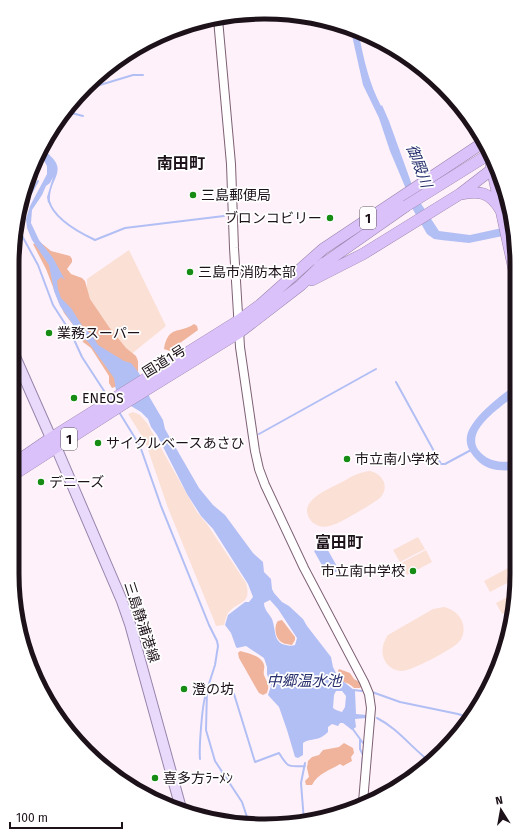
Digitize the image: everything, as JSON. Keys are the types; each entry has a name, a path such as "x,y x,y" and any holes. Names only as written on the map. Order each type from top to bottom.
{"highway":[{"name":"1","path":"239,327 260,305 323,249 479,145"},
{"name":"国道1号","path":"260,305 406,206 485,157"},
{"name":"1","path":"301,285 363,254 460,194 491,170"},
{"path":"496,183 509,246"},
{"name":"1","path":"460,194 475,191 486,194 495,201 501,211"},
{"name":"国道1号","path":"19,470 54,443 239,327 301,285 324,263"},
{"name":"国道1号","path":"19,461 54,443"}],"main road":[{"name":"三島静浦港線","path":"19,365 122,601 130,624 180,803"}],"street":[{"path":"218,24 231,164 242,369 255,451 259,469 265,485 304,568 369,694 371,708 370,733 363,798"}],"shaded area":[{"path":"40,242 51,251 70,256 72,262 67,269 71,274 82,278 85,281 90,299 109,327 126,348 136,356 138,361 138,374 112,388 109,383 109,376 91,348 83,342 77,330 64,313 46,269 33,244"},
{"path":"129,250 166,326 129,356 87,296 87,279"},
{"path":"194,324 197,326 198,330 180,343 176,349 170,351 164,349 168,336 171,333"},
{"path":"133,412 140,415 147,423 197,512 207,524 246,583 246,599 228,613 224,625 216,626 168,508 145,441 128,414"},
{"path":"370,471 382,478 384,482 385,485 383,494 380,498 355,514 333,525 322,527 312,522 308,515 307,508 315,497 362,472"},
{"path":"418,537 425,549 400,562 393,550"},
{"path":"426,550 432,562 407,575 401,563"},
{"path":"508,568 510,573 510,582 490,592 484,581"},
{"path":"509,596 507,611 502,614 496,603"},
{"path":"444,607 455,612 462,620 464,631 459,642 441,654 407,670 397,670 388,665 383,658 382,651 388,635 433,609"},
{"path":"282,620 295,637 292,645 285,644 279,640 277,636 276,625 278,621"},
{"path":"240,651 254,655 263,662 264,675 268,685 267,693 263,695 259,693 239,658 238,653"},
{"path":"339,669 350,673 354,679 361,683 362,686 360,688 354,688 343,681 338,671"},
{"path":"344,743 353,748 354,753 351,757 352,761 343,766 340,764 317,778 312,785 306,785 305,781 309,777 307,768 308,761 312,757 319,755 323,750 339,747"}],"water":[{"path":"352,36 360,39 370,80 389,121 416,196 439,231 470,235 507,227 508,235 469,243 434,239 427,234 408,201 406,189 390,151 379,118 363,85"},
{"name":"中郷温水池","path":"46,153 56,163 58,169 57,174 50,193 50,202 48,203 47,197 53,177 32,210 31,223 39,240 53,258 65,280 61,277 57,281 61,298 71,308 83,327 92,335 98,345 124,361 131,363 139,373 150,398 163,420 165,429 199,488 213,505 225,515 253,553 263,562 264,572 271,579 274,593 282,602 289,606 303,619 331,657 333,667 338,677 355,691 356,714 367,715 367,718 355,719 356,727 352,730 343,723 340,723 338,726 332,724 328,727 328,732 323,736 303,743 303,755 298,758 295,757 279,707 268,695 271,686 264,658 246,646 237,648 231,633 225,625 228,615 245,602 249,602 253,597 248,584 213,529 201,516 187,494 148,419 141,412 131,406 116,391 114,378 60,306 54,291 49,265 32,240 27,228 26,219 30,206 47,174 47,166 43,159","holes":["270,600 278,609 297,638 295,645 289,646 279,642 272,619 266,610 264,603","336,691 342,691 346,696 345,707 342,712 333,708 334,695"]},
{"path":"510,389 510,400 493,413 479,429 476,437 476,445 481,453 488,458 497,461 510,462 510,470 499,470 485,466 476,459 468,448 467,435 471,427 484,410"},
{"path":"325,545 339,570 328,576 314,551"}],"waterway":[{"path":"96,86 133,75 143,75"},
{"path":"72,113 83,116"},
{"path":"27,200 38,181"},
{"path":"49,201 52,208 61,219 74,229 95,240 125,228 224,216"},
{"path":"21,234 38,265 53,305 71,333 82,357 108,397"},
{"path":"259,434 376,369"},
{"path":"396,382 441,464 445,464 471,450"},
{"path":"119,412 140,446 161,506 209,625 217,641 218,646 215,665 207,690 206,730 215,761 242,802 247,818"},
{"path":"353,690 362,691"},
{"path":"200,759 202,714 207,692"},
{"path":"372,692 400,702 464,716"},
{"path":"234,694 255,762 279,753 289,766 305,766"},
{"path":"377,718 397,732 425,758"},
{"path":"352,728 363,743"},
{"path":"360,740 360,749 363,755 362,766"},
{"path":"304,816 301,783 305,763"}],"place":[{"name":"三島郵便局","path":"193,195"},
{"name":"ブロンコビリー","path":"330,218"},
{"name":"三島市消防本部","path":"190,272"},
{"name":"業務スーパー","path":"49,333"},
{"name":"ENEOS","path":"74,398"},
{"name":"サイクルベースあさひ","path":"98,443"},
{"name":"市立南小学校","path":"347,459"},
{"name":"デニーズ","path":"41,482"},
{"name":"市立南中学校","path":"413,571"},
{"name":"澄の坊","path":"184,689"},
{"name":"喜多方ﾗｰﾒﾝ","path":"155,778"}],"district":[{"name":"南田町","path":"181,163"},
{"name":"富田町","path":"339,542"}],"water label":[{"name":"御殿川","path":"419,166"}]}
